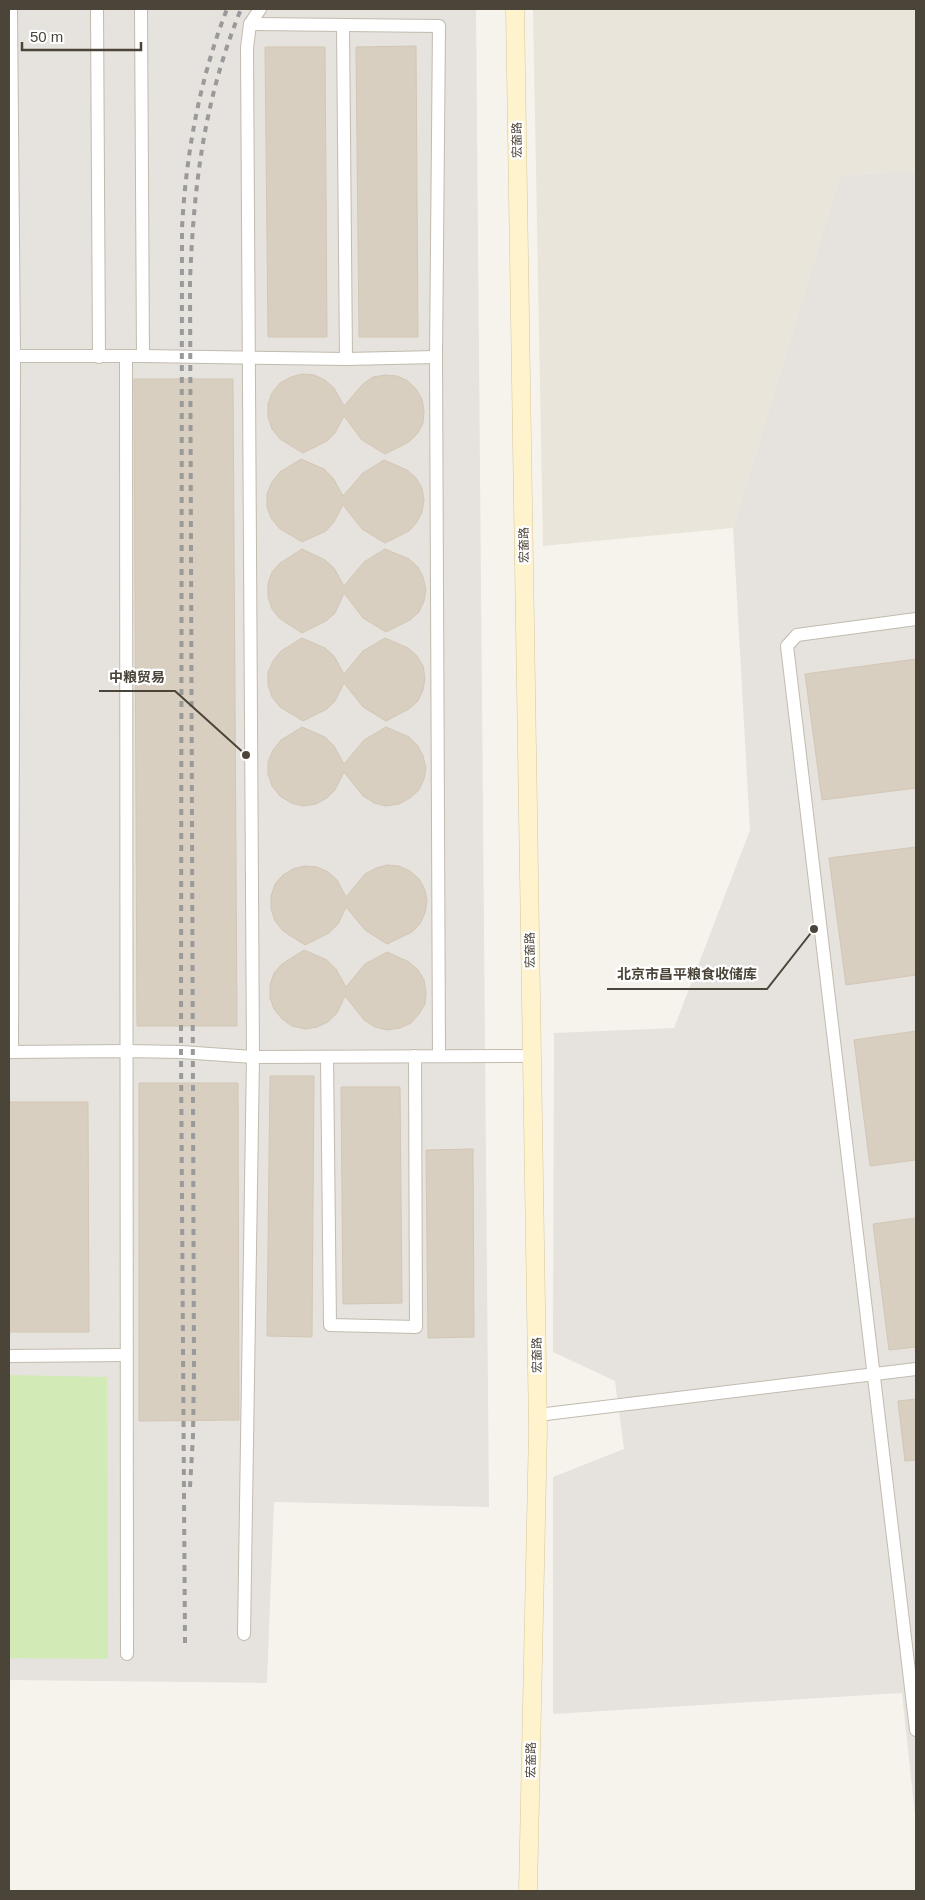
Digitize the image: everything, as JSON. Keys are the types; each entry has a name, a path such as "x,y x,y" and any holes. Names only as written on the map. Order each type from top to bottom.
{"street":[{"path":"11,9 11,1052 127,1051 253,1056 532,1056"},
{"path":"97,9 99,357"},
{"path":"141,9 143,356"},
{"path":"244,1634 253,1056 247,48 250,24 260,9"},
{"name":"宏奤路","path":"514,9 538,1415 528,1891"},
{"path":"250,24 439,26 436,357 439,1056"},
{"path":"342,25 346,359"},
{"path":"11,356 346,359 436,357"},
{"path":"126,356 127,1654"},
{"path":"916,619 797,635 787,646 916,1730"},
{"path":"328,1056 330,1326 416,1327 415,1056"},
{"path":"9,1356 126,1355"},
{"path":"538,1415 916,1369"}],"shaded area":[{"path":"9,9 476,9 489,1507 274,1502 267,1683 9,1680"},
{"path":"533,9 916,9 916,170 840,176 733,528 543,546"},
{"path":"916,170 916,1825 902,1693 553,1714 553,1477 624,1449 615,1381 553,1352 554,1033 674,1028 750,830 733,528 840,176"}],"green space":[{"path":"9,1375 107,1377 108,1659 9,1658"}],"building":[{"path":"416,46 418,337 359,337 356,47"},
{"path":"265,47 325,47 327,337 268,337"},
{"path":"302,374 314,375 325,380 334,388 344,406 363,384 373,377 397,376 408,381 422,399 423,423 418,433 409,442 385,454 362,440 344,416 335,433 327,441 303,453 280,439 272,429 268,417 268,404 272,393 280,383"},
{"path":"134,379 233,379 237,1026 137,1026"},
{"path":"301,459 324,469 333,478 343,496 363,473 384,460 407,470 416,478 422,488 424,500 422,512 417,522 409,531 385,543 362,529 343,505 334,522 326,531 302,542 279,528 271,518 267,507 267,494 272,482 280,472"},
{"path":"302,549 325,560 334,568 344,586 364,562 385,549 409,559 418,567 426,589 424,601 419,612 410,620 386,632 363,618 344,593 335,613 326,621 302,633 279,618 272,609 268,597 268,584 272,572 280,563"},
{"path":"302,638 325,648 334,656 344,674 363,651 385,638 408,648 417,656 423,666 425,678 423,690 418,701 409,709 386,721 363,707 344,683 335,701 327,709 303,721 280,707 272,697 268,685 268,672 273,661 281,651"},
{"path":"916,659 916,788 822,800 805,674"},
{"path":"302,727 325,737 334,746 344,764 364,740 386,727 409,737 418,746 426,768 419,790 399,804 386,806 374,803 363,796 344,772 335,790 327,798 316,804 303,806 291,803 280,796 272,786 268,774 268,762 273,750 281,740"},
{"path":"916,847 916,975 846,985 829,858"},
{"path":"387,865 399,866 410,871 419,879 425,890 427,901 425,913 420,924 412,932 387,944 365,930 346,907 338,924 329,933 305,945 283,931 275,921 271,909 271,896 275,884 283,875 293,869 305,866 317,867 328,872 337,880 346,897 365,874"},
{"path":"304,950 327,960 336,969 346,987 365,964 387,952 409,962 418,970 424,980 425,1004 411,1023 400,1028 387,1030 375,1027 364,1020 345,996 337,1013 328,1022 317,1027 305,1029 292,1026 282,1019 274,1009 270,998 270,985 274,973 282,964"},
{"path":"916,1031 916,1160 870,1166 854,1040"},
{"path":"270,1076 314,1076 312,1337 267,1336"},
{"path":"139,1083 238,1083 239,1420 139,1421"},
{"path":"341,1087 400,1087 402,1303 343,1304"},
{"path":"9,1102 88,1102 89,1332 9,1332"},
{"path":"473,1149 474,1337 428,1338 426,1150"},
{"path":"916,1218 916,1347 889,1350 873,1224"},
{"path":"916,1399 916,1460 905,1461 898,1401"}],"railway":[{"path":"185,1643 181,1052 182,228 187,172 196,116 209,62 227,9"},
{"path":"190,1487 194,1371 190,280 194,210 203,142 218,76 241,9"}],"place":[{"name":"中粮贸易","path":"246,755"},
{"name":"北京市昌平粮食收储库","path":"814,929"}]}
